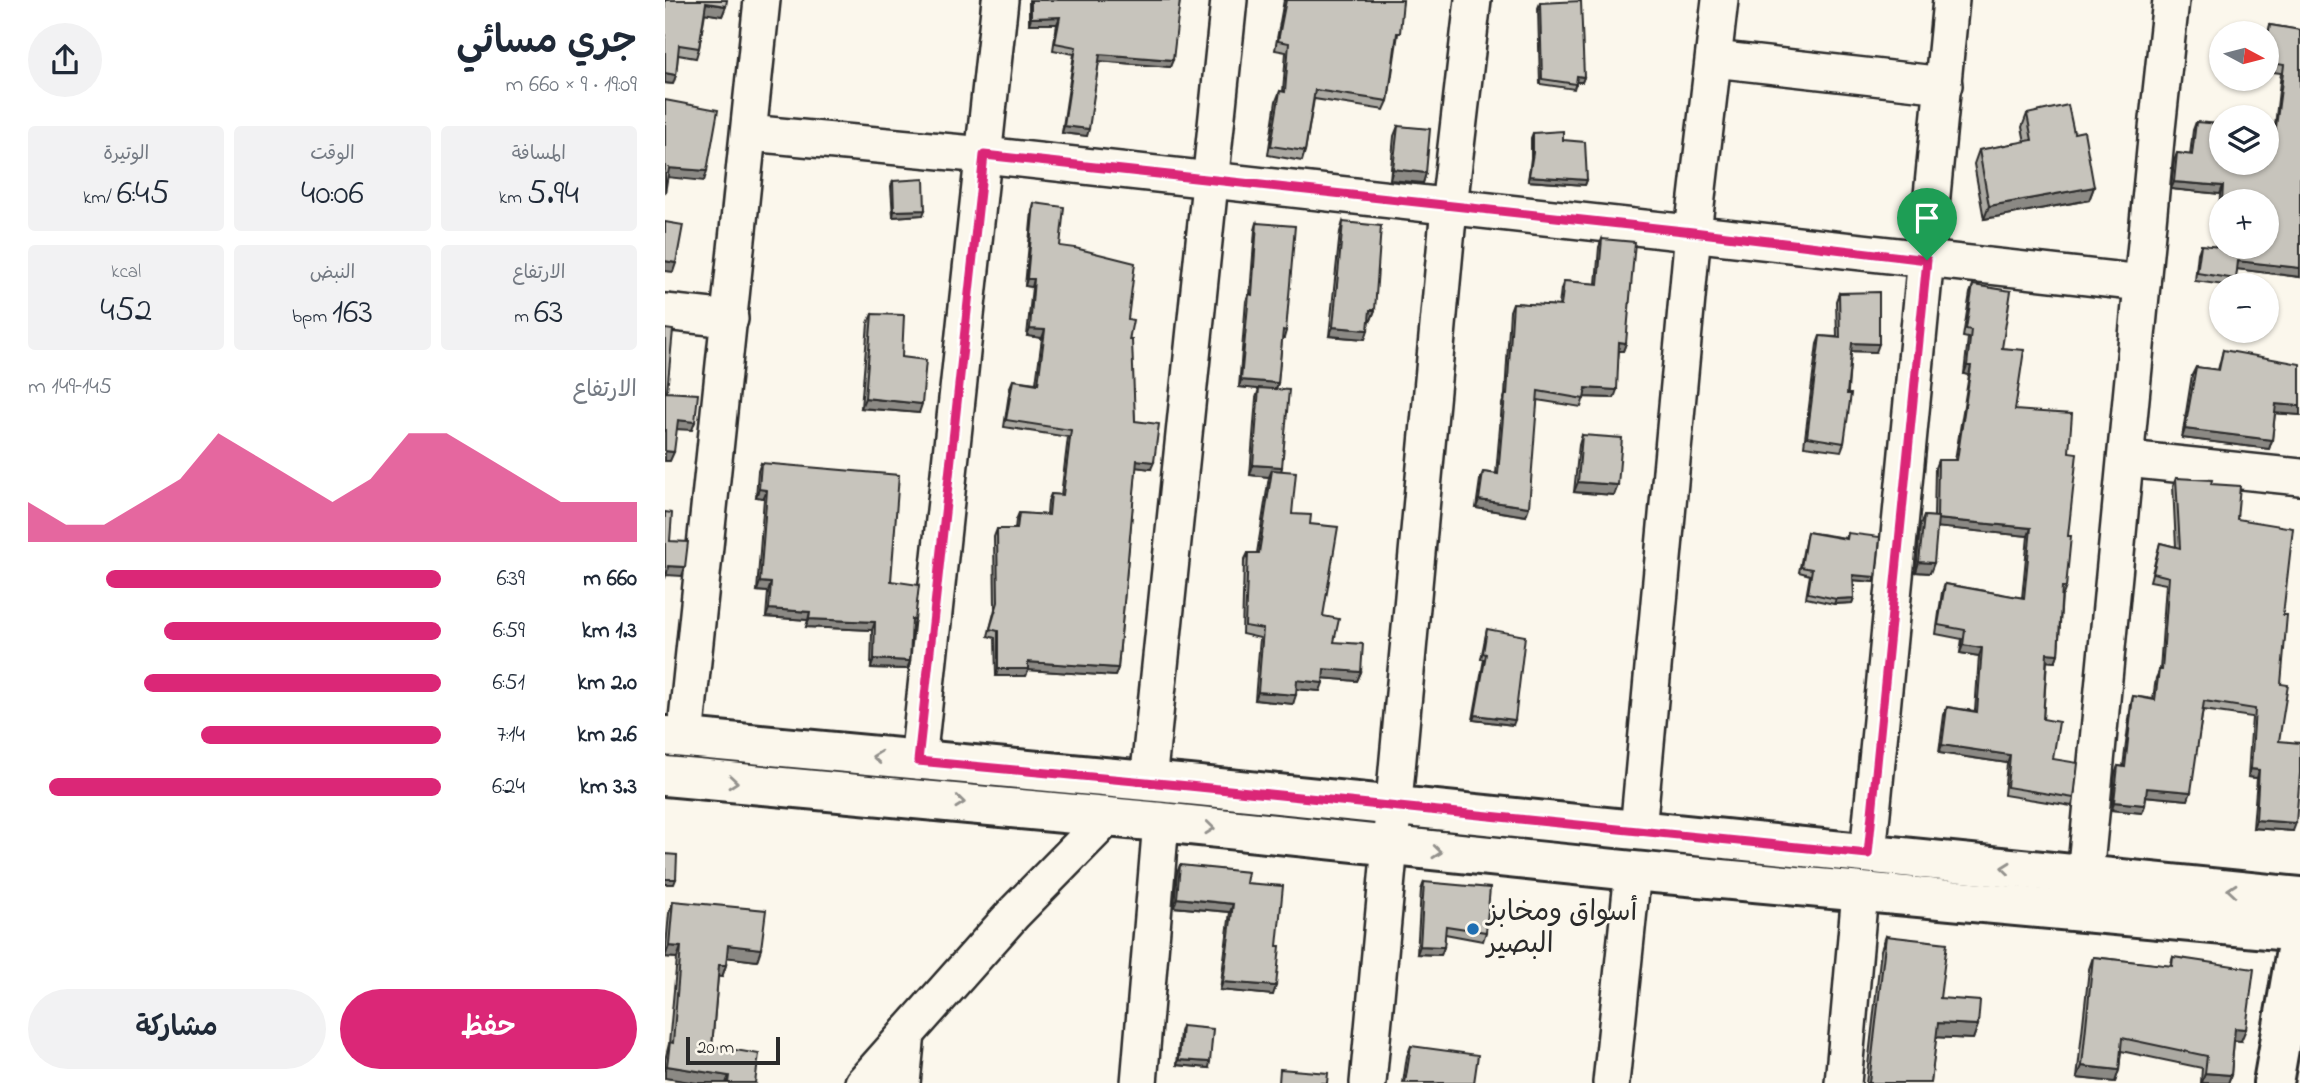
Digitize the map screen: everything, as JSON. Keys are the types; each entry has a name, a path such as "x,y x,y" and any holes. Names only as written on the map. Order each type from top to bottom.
{"main road":[{"path":"675,737 2300,897"},
{"path":"665,776 1160,822 1633,872 2300,930 2273,1083"}],"street":[{"path":"675,737 730,319 762,0"},
{"path":"918,761 1000,0"},
{"path":"1148,782 1229,0"},
{"path":"1368,1083 1449,207 1473,0"},
{"path":"1638,831 1693,232 1720,0"},
{"path":"1868,854 1951,0"},
{"path":"2085,876 2171,0"},
{"path":"1714,59 1944,85"},
{"path":"749,133 984,155 2142,283"},
{"path":"665,312 730,319"},
{"path":"2127,459 2300,477"},
{"path":"863,1083 1014,913 1108,817"},
{"path":"1139,1083 1160,822"},
{"path":"1611,1083 1633,872"},
{"path":"1843,1083 1860,892"},
{"path":"902,1083 907,1032"}],"building":[{"path":"665,0 727,0 726,6 706,3 699,48 679,45 676,75 665,73"},
{"path":"1031,0 1180,0 1173,60 1100,54 1089,129 1064,126 1076,47 1055,43 1060,17 1031,18"},
{"path":"1286,0 1403,0 1388,101 1315,90 1305,151 1271,146 1280,91 1285,92 1289,43 1278,41"},
{"path":"1581,1 1584,77 1577,76 1576,84 1542,79 1540,3"},
{"path":"2279,26 2300,30 2300,268 2238,261 2237,273 2197,273 2201,245 2209,246 2209,259 2279,259 2279,189 2223,189 2223,186 2174,182 2177,153 2192,155 2196,122 2209,123 2209,175 2279,175 2279,105 2284,65 2279,64"},
{"path":"665,100 718,110 707,171 669,168 665,193"},
{"path":"2068,105 2074,133 2084,131 2094,187 1989,206 1979,150 2032,140 2027,114"},
{"path":"1398,126 1430,129 1426,173 1393,169"},
{"path":"1563,131 1563,140 1585,142 1587,180 1529,176 1533,133"},
{"path":"924,179 925,210 894,211 893,181"},
{"path":"1034,203 1064,207 1060,246 1135,263 1128,319 1133,320 1129,340 1132,340 1135,421 1159,424 1154,462 1137,460 1118,668 1028,662 1028,669 998,669 998,631 990,629 998,602 997,529 1017,529 1019,513 1049,515 1051,494 1063,495 1071,430 1006,420 1013,380 1038,384 1045,330 1030,329 1034,279 1027,279"},
{"path":"665,222 683,225 676,263 665,261"},
{"path":"1343,222 1381,226 1375,310 1370,310 1368,330 1333,327"},
{"path":"1257,223 1295,226 1286,331 1283,330 1278,383 1241,380 1249,294 1252,295"},
{"path":"1602,239 1635,242 1626,343 1619,342 1617,390 1586,388 1584,399 1538,391 1529,507 1479,500 1483,472 1498,474 1513,303 1561,306 1564,281 1598,284"},
{"path":"1973,285 2011,291 2002,348 2024,350 2015,410 2072,414 2069,452 2077,453 2068,536 2071,536 2066,587 2062,587 2058,654 2047,653 2043,719 2059,722 2053,759 2078,763 2074,798 2007,787 2010,755 1942,745 1947,707 1977,712 1982,648 1963,645 1965,630 1938,625 1945,584 2024,598 2031,528 1937,519 1938,460 1957,460 1971,366 1967,366 1971,330 1966,329"},
{"path":"1879,292 1879,344 1852,343 1847,394 1851,394 1844,443 1807,437 1820,336 1840,338 1839,293"},
{"path":"872,314 904,315 902,357 926,360 922,404 865,398"},
{"path":"665,329 673,330 667,392 698,394 695,422 678,420 674,452 665,451"},
{"path":"2223,350 2300,364 2300,406 2276,404 2272,440 2185,429 2196,367 2219,370"},
{"path":"1259,388 1289,390 1282,467 1253,465"},
{"path":"1582,435 1622,438 1618,485 1578,482"},
{"path":"761,463 899,475 891,581 919,585 915,620 912,619 910,661 874,659 875,622 809,619 810,612 769,609 771,583 760,582 767,490 759,489"},
{"path":"1272,470 1296,472 1292,514 1311,515 1310,524 1338,527 1323,616 1339,619 1334,642 1363,644 1361,672 1324,669 1323,683 1297,680 1296,695 1258,692 1263,629 1245,626 1248,553 1259,553"},
{"path":"2176,478 2212,480 2211,484 2240,486 2237,519 2293,528 2283,615 2287,615 2281,684 2288,685 2279,741 2300,743 2296,823 2256,820 2259,770 2251,769 2255,709 2204,701 2191,792 2147,788 2145,805 2114,802 2118,766 2125,767 2133,696 2155,700 2159,670 2162,670 2169,577 2153,573 2160,543 2180,548"},
{"path":"665,512 672,513 670,541 688,542 685,567 668,566 667,573 665,573"},
{"path":"1924,516 1938,517 1934,563 1919,562"},
{"path":"1807,532 1847,539 1848,533 1880,537 1876,577 1853,575 1854,598 1836,599 1808,593 1812,569 1801,567"},
{"path":"1487,629 1525,636 1515,720 1475,715 1486,654 1483,653"},
{"path":"665,854 677,855 676,879 665,879"},
{"path":"1180,865 1248,872 1246,883 1283,886 1276,986 1223,982 1233,904 1177,898"},
{"path":"1424,882 1490,888 1486,932 1446,926 1444,947 1420,946"},
{"path":"673,901 766,910 761,949 728,945 726,965 719,965 712,1046 759,1054 755,1083 728,1083 729,1076 667,1066 670,1042 673,1043 681,947 669,946"},
{"path":"1886,936 1947,943 1940,998 1980,1001 1978,1025 1938,1023 1931,1083 1869,1083"},
{"path":"2093,957 2172,966 2173,957 2254,969 2246,1029 2235,1028 2231,1075 2205,1073 2207,1056 2122,1038 2119,1070 2082,1066"},
{"path":"1182,1026 1213,1029 1210,1062 1179,1060"},
{"path":"1411,1046 1478,1055 1474,1083 1405,1083"},
{"path":"1280,1069 1328,1073 1327,1083 1279,1083"}],"place":[{"name":"أسواق ومخابز البصير","path":"1473,929"}],"route":[{"path":"984,155 1927,260 1868,854 918,761 984,155"}]}
